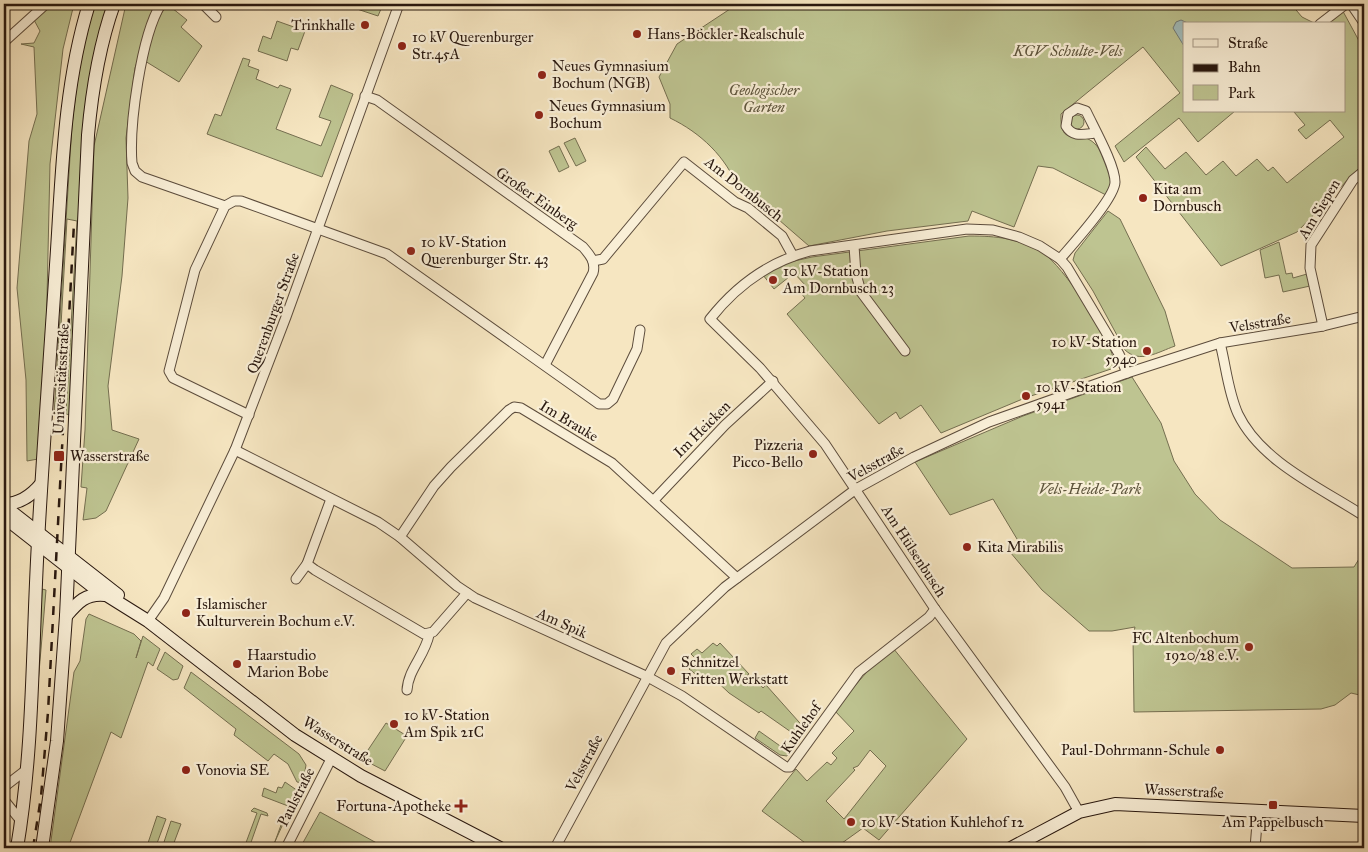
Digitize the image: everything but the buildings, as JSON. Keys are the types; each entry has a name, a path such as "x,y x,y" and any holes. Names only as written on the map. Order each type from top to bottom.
{"main road":[{"name":"Universitätsstraße","path":"17,848 26,770 40,484 67,120 77,47 90,4"},
{"name":"Universitätsstraße","path":"42,848 57,741 66,616 88,135 92,88 104,36 114,4"},
{"path":"4,505 26,498 40,484"},
{"name":"Wasserstraße","path":"4,505 38,538"},
{"name":"Wasserstraße","path":"4,516 134,607 148,622"},
{"name":"Wasserstraße","path":"69,562 106,595 148,622 295,735 332,759 500,848"},
{"path":"66,616 84,597 95,594 106,595"},
{"name":"Wasserstraße","path":"1011,848 1079,812 1114,804 1364,816"}],"street":[{"path":"4,42 46,4"},
{"path":"161,4 151,30 137,83 132,164 135,171 142,176 225,206"},
{"path":"203,4 216,17"},
{"name":"Querenburger Straße","path":"148,622 164,598 235,450 318,229 399,4"},
{"path":"1323,22 1346,4"},
{"path":"1351,4 1364,23"},
{"name":"Großer Einberg","path":"366,96 377,100 583,247 593,261"},
{"path":"1060,260 1114,190 1113,171 1096,133"},
{"name":"Am Dornbusch","path":"593,261 603,259 684,162 735,202 748,208 782,236 793,256"},
{"name":"Am Siepen","path":"1322,326 1310,268 1311,245 1353,180 1364,171"},
{"path":"249,415 173,378 169,371 196,270 225,206 234,201 241,201 387,254 545,364 598,404 607,404 613,399 636,349 640,330"},
{"path":"793,256 967,229 993,230 1026,240 1060,260 1077,280 1119,354 1127,373"},
{"path":"854,246 856,274 861,292 905,351"},
{"name":"Am Hülsenbusch","path":"793,256 748,280 723,303 710,319 773,381 825,444 935,609 1065,787 1079,812"},
{"path":"545,364 593,273 593,261"},
{"name":"Velsstraße","path":"555,848 646,676 666,643 737,578 856,489 914,457 990,422 1127,373 1220,343 1322,326 1364,316"},
{"path":"1220,343 1234,403 1256,442 1282,464 1364,516"},
{"name":"Im Heicken","path":"654,500 725,425 773,381"},
{"name":"Im Brauke","path":"400,537 434,486 451,467 514,407 521,408 612,462 737,578"},
{"name":"Am Spik","path":"235,450 378,522 400,537 467,594 646,676"},
{"path":"296,579 307,564 331,500"},
{"path":"307,564 420,632 429,635"},
{"path":"407,690 408,681 427,643 429,635 467,594"},
{"name":"Kuhlehof","path":"646,676 682,696 786,767 790,767 859,672 929,617 935,609"},
{"name":"Paulstraße","path":"286,848 332,759"},
{"path":"4,787 26,770"},
{"path":"4,800 21,822"},
{"path":"1255,848 1258,811"}],"green space":[{"path":"52,4 74,4 63,49 50,164 46,343 38,459 27,461 26,380 17,288 29,141 37,114 34,47 21,44 34,43 40,31 34,20"},
{"path":"94,4 109,4 104,18 70,415 66,414 77,221 67,219 56,414 54,414 72,125 79,66"},
{"path":"126,4 156,4 135,68 126,138 128,198 122,276 108,386 112,430 139,439 106,511 96,518 83,520 87,488 81,487 85,430 94,146"},
{"path":"167,4 187,20 181,27 202,46 179,82 145,61 157,21"},
{"path":"358,4 383,4 378,16 357,9"},
{"path":"730,4 1291,4 1302,17 1312,22 1183,22 1183,112 1234,112 1198,142 1179,118 1124,162 1115,146 1180,93 1143,47 1061,114 1061,124 1066,134 1090,140 1102,153 1111,180 1111,186 1106,195 1053,168 1038,166 1014,227 972,211 968,221 887,231 809,246 741,187 738,188 727,166 711,147 692,131 670,118 670,104 659,77 677,44 733,7"},
{"path":"1339,4 1364,50 1364,163 1297,232 1221,266 1136,157 1146,147 1165,169 1186,152 1206,175 1223,161 1236,176 1257,159 1268,171 1273,167 1287,183 1344,137 1330,120 1306,139 1298,130 1305,125 1294,112 1346,112 1346,22 1315,22"},
{"path":"277,21 305,31 298,50 291,48 287,61 258,51 263,36 271,39"},
{"path":"243,58 250,60 248,66 259,70 256,79 278,88 280,85 291,89 276,129 321,146 331,121 319,117 331,85 353,94 322,177 207,134 215,114 221,116"},
{"path":"1074,115 1080,115 1084,122 1080,129 1074,129 1070,125 1070,119"},
{"path":"575,138 586,161 576,166 564,143"},
{"path":"559,146 569,167 559,172 549,151"},
{"path":"1108,211 1120,219 1165,311 1175,346 1156,354 1137,356 1125,350 1093,291 1073,260 1075,253"},
{"path":"969,236 998,237 1016,241 1034,248 1052,260 1073,286 1103,334 1113,358 1111,369 1025,398 941,433 921,405 900,419 896,412 879,424 787,314 805,298 800,292 806,286 794,273 774,289 763,275 790,262 812,257"},
{"path":"1279,242 1286,274 1292,273 1293,278 1307,274 1310,286 1283,292 1279,275 1265,278 1260,250"},
{"name":"Vels-Heide-Park","path":"1132,377 1161,423 1174,461 1195,494 1220,520 1292,568 1354,567 1364,551 1364,696 1351,693 1335,705 1321,709 1134,712 1133,636 1135,627 1112,631 1089,631 1042,590 1010,552 1020,544 993,499 950,515 915,462 1023,416"},
{"path":"42,589 46,590 37,696"},
{"path":"89,614 134,634 141,641 136,658 143,636 160,649 153,666 148,662 121,738 111,732 68,848 50,848 74,672 80,661 86,619"},
{"path":"713,643 717,646 720,643 749,674 742,679 749,686 756,680 763,688 766,685 807,731 801,739 761,711 759,713 729,693 710,675 704,681 689,669 697,660 691,654 697,649 702,653"},
{"path":"893,648 967,739 879,840 863,828 835,848 812,848 762,811 796,769 807,781 827,762 831,765 837,758 832,753 854,731 834,710 872,666","holes":["870,750 886,766 844,819 826,801 855,770 853,768 858,766"]},
{"path":"165,652 183,666 178,679 173,680 157,669"},
{"path":"191,672 299,754 306,765 303,783 297,782 288,764 274,754 268,761 234,735 236,729 184,688"},
{"path":"386,723 407,736 385,771 362,759"},
{"path":"759,731 783,748 792,736 800,741 787,756 780,755 755,738"},
{"path":"285,782 298,791 275,841 288,806 262,796 264,788 276,793 278,787 282,788"},
{"path":"254,808 267,813 268,816 261,814 249,848 244,848 257,813 251,811"},
{"path":"320,812 384,847 300,848"},
{"path":"157,816 166,819 156,846 148,843"},
{"path":"171,821 181,824 172,848 162,848"},
{"path":"267,844 272,848 265,848"}],"water":[{"path":"1181,20 1186,22 1183,22 1183,44 1173,28 1176,22"}],"railway":[{"path":"33,848 41,797 48,712 74,223"}],"place":[{"name":"Trinkhalle","path":"365,25"},
{"name":"Hans-Böckler-Realschule","path":"637,34"},
{"name":"10 kV Querenburger Str.45A","path":"402,46"},
{"name":"Neues Gymnasium Bochum (NGB)","path":"542,75"},
{"name":"Neues Gymnasium Bochum","path":"539,115"},
{"name":"Kita am Dornbusch","path":"1143,198"},
{"name":"10 kV-Station Querenburger Str. 43","path":"411,251"},
{"name":"10 kV-Station Am Dornbusch 23","path":"773,280"},
{"name":"10 kV-Station 5940","path":"1147,351"},
{"name":"10 kV-Station 5941","path":"1026,396"},
{"name":"Pizzeria Picco-Bello","path":"813,454"},
{"name":"Wasserstraße","path":"59,456"},
{"name":"Kita Mirabilis","path":"967,547"},
{"name":"Islamischer Kulturverein Bochum e.V.","path":"186,613"},
{"name":"FC Altenbochum 1920/28 e.V.","path":"1249,647"},
{"name":"Haarstudio Marion Bobe","path":"237,664"},
{"name":"Schnitzel Fritten Werkstatt","path":"671,671"},
{"name":"10 kV-Station Am Spik 21C","path":"394,724"},
{"name":"Paul-Dohrmann-Schule","path":"1220,750"},
{"name":"Vonovia SE","path":"186,770"},
{"name":"Am Pappelbusch","path":"1273,805"},
{"name":"Fortuna-Apotheke","path":"461,806"},
{"name":"10 kV-Station Kuhlehof 12","path":"851,822"}],"park label":[{"name":"KGV Schulte-Vels","path":"1068,51"},
{"name":"Geologischer Garten","path":"764,98"}]}
